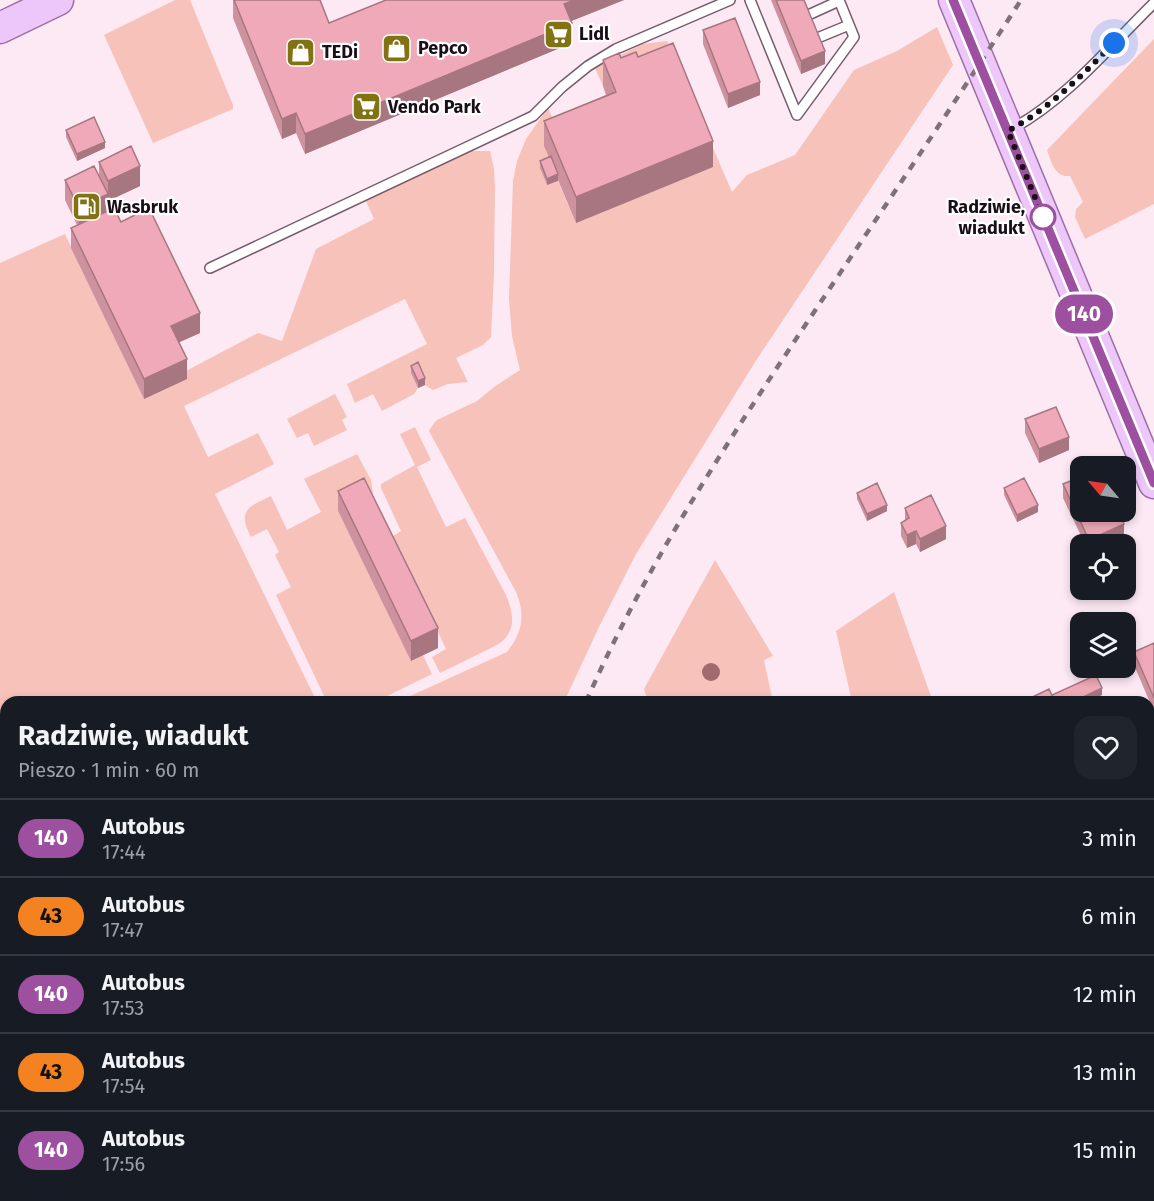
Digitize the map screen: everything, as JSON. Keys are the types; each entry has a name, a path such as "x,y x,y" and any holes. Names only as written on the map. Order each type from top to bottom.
{"main road":[{"path":"0,28 58,0"},
{"path":"954,0 1154,483"}],"lane":[{"path":"210,268 533,116 562,87 588,66 616,49 730,0"},
{"path":"750,0 797,116 854,37 839,0 806,16"},
{"path":"1008,131 1027,121 1070,87 1154,3"},
{"path":"815,39 849,25"}],"shaded area":[{"path":"175,0 190,0 233,109 153,143 104,35"},
{"path":"937,27 953,65 757,359 636,554 567,696 410,696 507,652 521,624 521,608 516,592 429,431 437,420 477,401 520,370 512,336 509,299 513,181 517,161 526,139 548,108 562,139 551,163 540,168 547,185 558,181 576,223 713,167 603,86 595,68 642,44 667,41 732,192 747,175 795,155 854,70 897,51"},
{"path":"1154,39 1154,204 1085,239 1075,217 1076,209 1083,202 1070,176 1060,174 1054,168 1047,150"},
{"path":"470,151 490,151 495,188 491,337 483,345 456,358 468,382 448,384 433,390 425,385 418,370 411,373 418,388 414,394 382,411 373,394 355,403 347,384 427,344 405,299 184,406 208,457 258,433 274,464 215,494 314,696 0,696 0,263 65,234 144,399 187,379 184,372 258,333 282,341 316,249 374,219 366,201"},
{"path":"335,394 347,417 342,420 347,430 314,446 308,433 297,438 287,419"},
{"path":"415,427 431,460 417,467 446,527 465,518 506,595 512,616 508,635 497,645 440,673 432,657 446,649 393,536 401,531 381,488 381,484 415,465 400,434"},
{"path":"357,454 371,480 373,494 338,511 412,661 423,655 432,674 387,696 324,696 276,595 291,587 275,555 279,552 267,529 251,537 245,521 247,510 271,496 287,530 321,512 304,479"},
{"path":"715,560 773,656 764,660 772,696 646,696 644,689"},
{"path":"894,592 931,696 851,696 836,631"}],"building":[{"path":"234,0 320,0 329,23 386,0 575,0 564,4 572,23 305,134 296,113 282,119"},
{"path":"776,0 804,0 825,51 801,61"},
{"path":"735,18 760,82 728,94 703,30"},
{"path":"673,43 713,141 576,197 544,121 616,92 603,60 619,53 621,58 636,52 638,57"},
{"path":"94,117 105,142 77,154 66,130"},
{"path":"131,146 140,166 108,181 99,162"},
{"path":"551,156 558,174 547,179 540,161"},
{"path":"94,166 108,194 79,208 65,180"},
{"path":"114,208 121,222 149,208 200,313 171,326 187,359 144,379 71,228"},
{"path":"418,362 425,378 418,381 411,366"},
{"path":"1056,407 1069,437 1039,449 1025,419"},
{"path":"364,478 438,628 411,641 338,491"},
{"path":"1024,478 1038,505 1017,515 1004,488"},
{"path":"1070,481 1070,499 1063,484"},
{"path":"877,483 887,505 867,514 857,493"},
{"path":"931,495 946,526 920,539 916,531 907,535 901,523 909,518 905,508"},
{"path":"1081,522 1123,522 1124,524 1102,534 1086,534"},
{"path":"1154,643 1154,696 1136,657 1136,651"},
{"path":"1089,678 1097,678 1102,688 1085,696 1052,696"},
{"path":"1049,689 1052,696 1034,696"}],"railway":[{"path":"589,696 632,606 685,513 770,378 1021,0"}],"bus line":[{"name":"140","path":"953,0 1154,483"}],"place":[{"name":"Lidl","path":"558,34"},
{"name":"Pepco","path":"397,48"},
{"name":"TEDi","path":"301,52"},
{"name":"Vendo Park","path":"367,107"},
{"name":"Wasbruk","path":"86,207"},
{"name":"Radziwie, wiadukt","path":"1043,217"}],"route":[{"path":"1043,217 1008,131 1027,121 1070,87 1114,43"}]}
